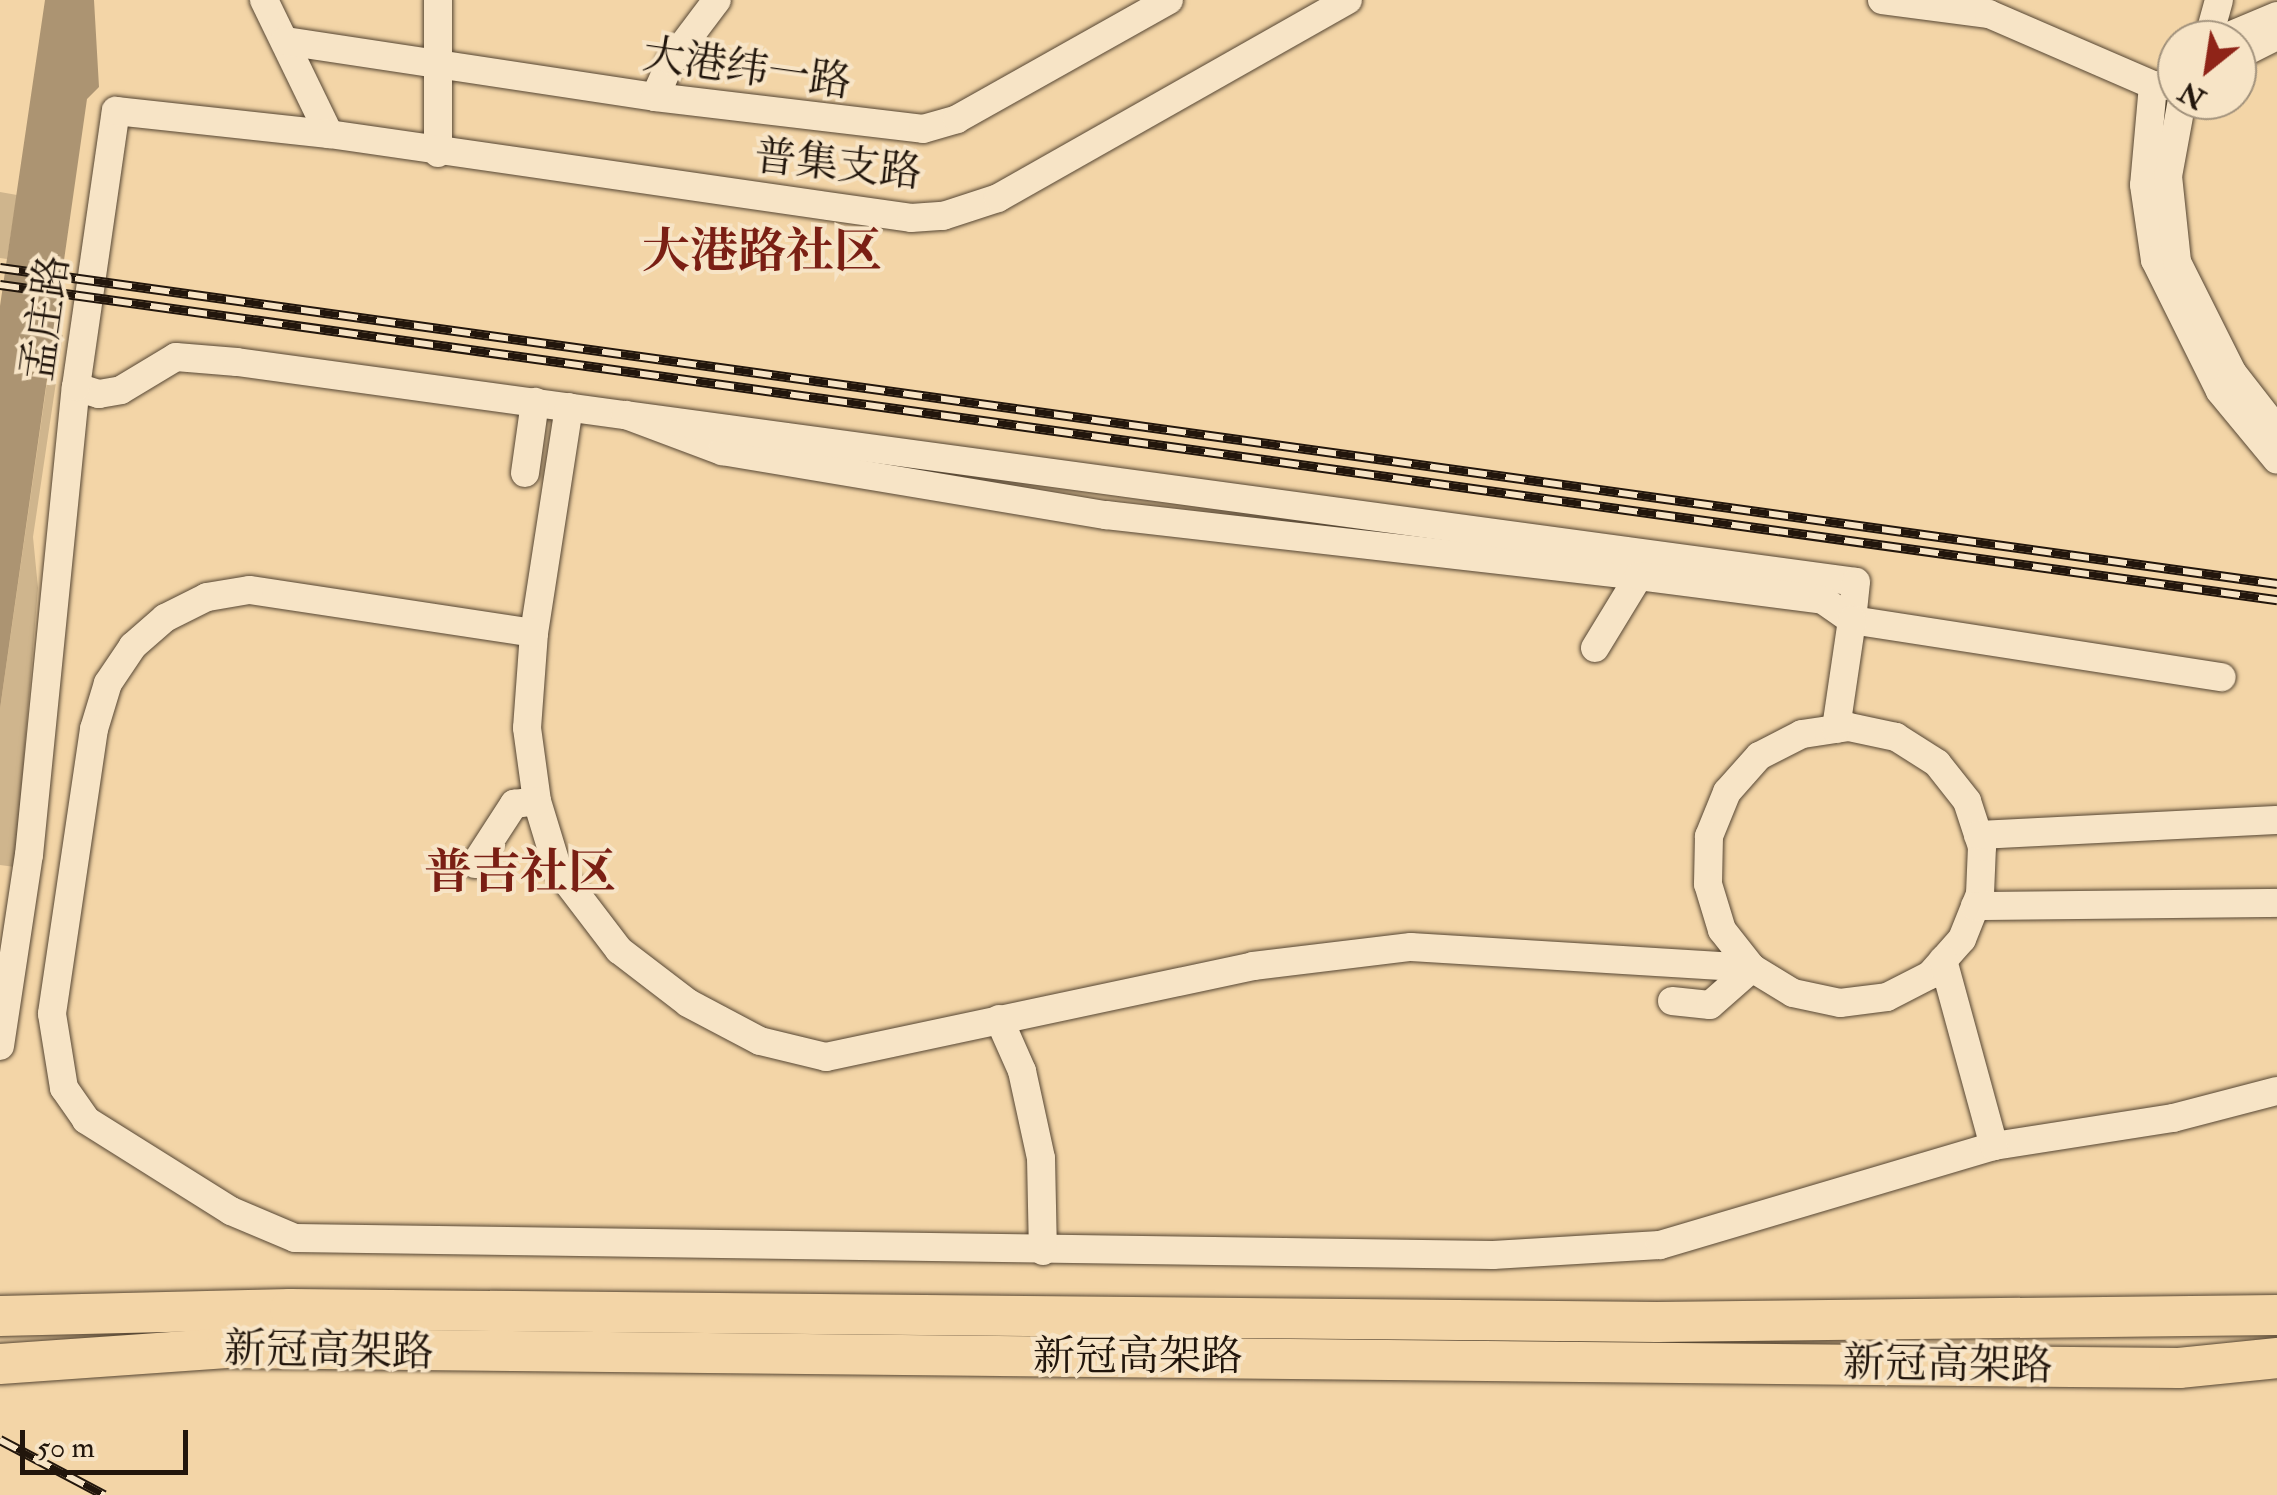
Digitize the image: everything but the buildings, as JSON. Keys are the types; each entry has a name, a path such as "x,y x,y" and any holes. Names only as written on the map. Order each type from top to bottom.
{"highway":[{"path":"2122,1321 2277,1288"},
{"name":"新冠高架路","path":"0,1316 778,1309 2122,1321 2277,1315"},
{"name":"新冠高架路","path":"0,1364 226,1348 2179,1368 2277,1358"},
{"path":"2179,1368 2277,1372"}],"street":[{"path":"264,0 328,134"},
{"path":"438,0 443,62 438,153"},
{"path":"655,98 681,45 717,0"},
{"name":"大港纬一路","path":"285,41 443,62 655,98 923,129 957,119 1169,0"},
{"name":"普集支路","path":"328,134 438,153 911,218 942,216 998,198 1348,0"},
{"path":"1882,0 1985,7 2157,82"},
{"name":"孟庄路","path":"0,1046 29,855 76,387 116,111 328,134"},
{"path":"2158,120 2144,185 2155,260 2220,391 2277,460"},
{"path":"2178,120 2168,176 2177,262 2232,372 2277,430"},
{"path":"76,387 99,394 122,390 176,358 626,414 1856,582 1836,730"},
{"path":"526,473 535,402"},
{"path":"568,407 534,632 527,728 537,801 558,870 619,950 688,1003 760,1042 826,1057 1253,966 1411,946 1752,968"},
{"path":"626,414 722,451 1086,512 1823,600 1852,620 2222,678"},
{"path":"1595,648 1639,576"},
{"path":"534,632 249,590 207,598 165,618 134,646 108,683 94,729 52,1014 64,1088 86,1120 232,1211 295,1238 1493,1255 1660,1245 1994,1146 2173,1118 2277,1090"},
{"path":"1836,730 1896,738 1937,763 1967,801 1978,835 1975,906 1962,939 1943,960 1888,997 1840,1003 1793,994 1752,968 1722,930 1708,884 1709,836 1728,792 1760,756 1802,734 1836,730"},
{"path":"475,864 514,804 537,801"},
{"path":"1978,835 2277,820"},
{"path":"1975,906 2277,904"},
{"path":"1943,960 1994,1146"},
{"path":"1672,1001 1710,1005 1752,968"},
{"path":"998,1020 1022,1071 1041,1158 1043,1251"}],"shaded area":[{"path":"45,0 94,0 99,87 87,99 0,709 0,306"},
{"path":"0,192 17,195 7,259 0,258"},
{"path":"54,333 63,335 33,537 38,588 15,867 0,865 0,709"}],"railway":[{"path":"0,268 2277,584"},
{"path":"0,285 2277,600"},
{"path":"0,1440 104,1495"}],"district":[{"name":"大港路社区","path":"762,253"},
{"name":"普吉社区","path":"520,874"}]}
